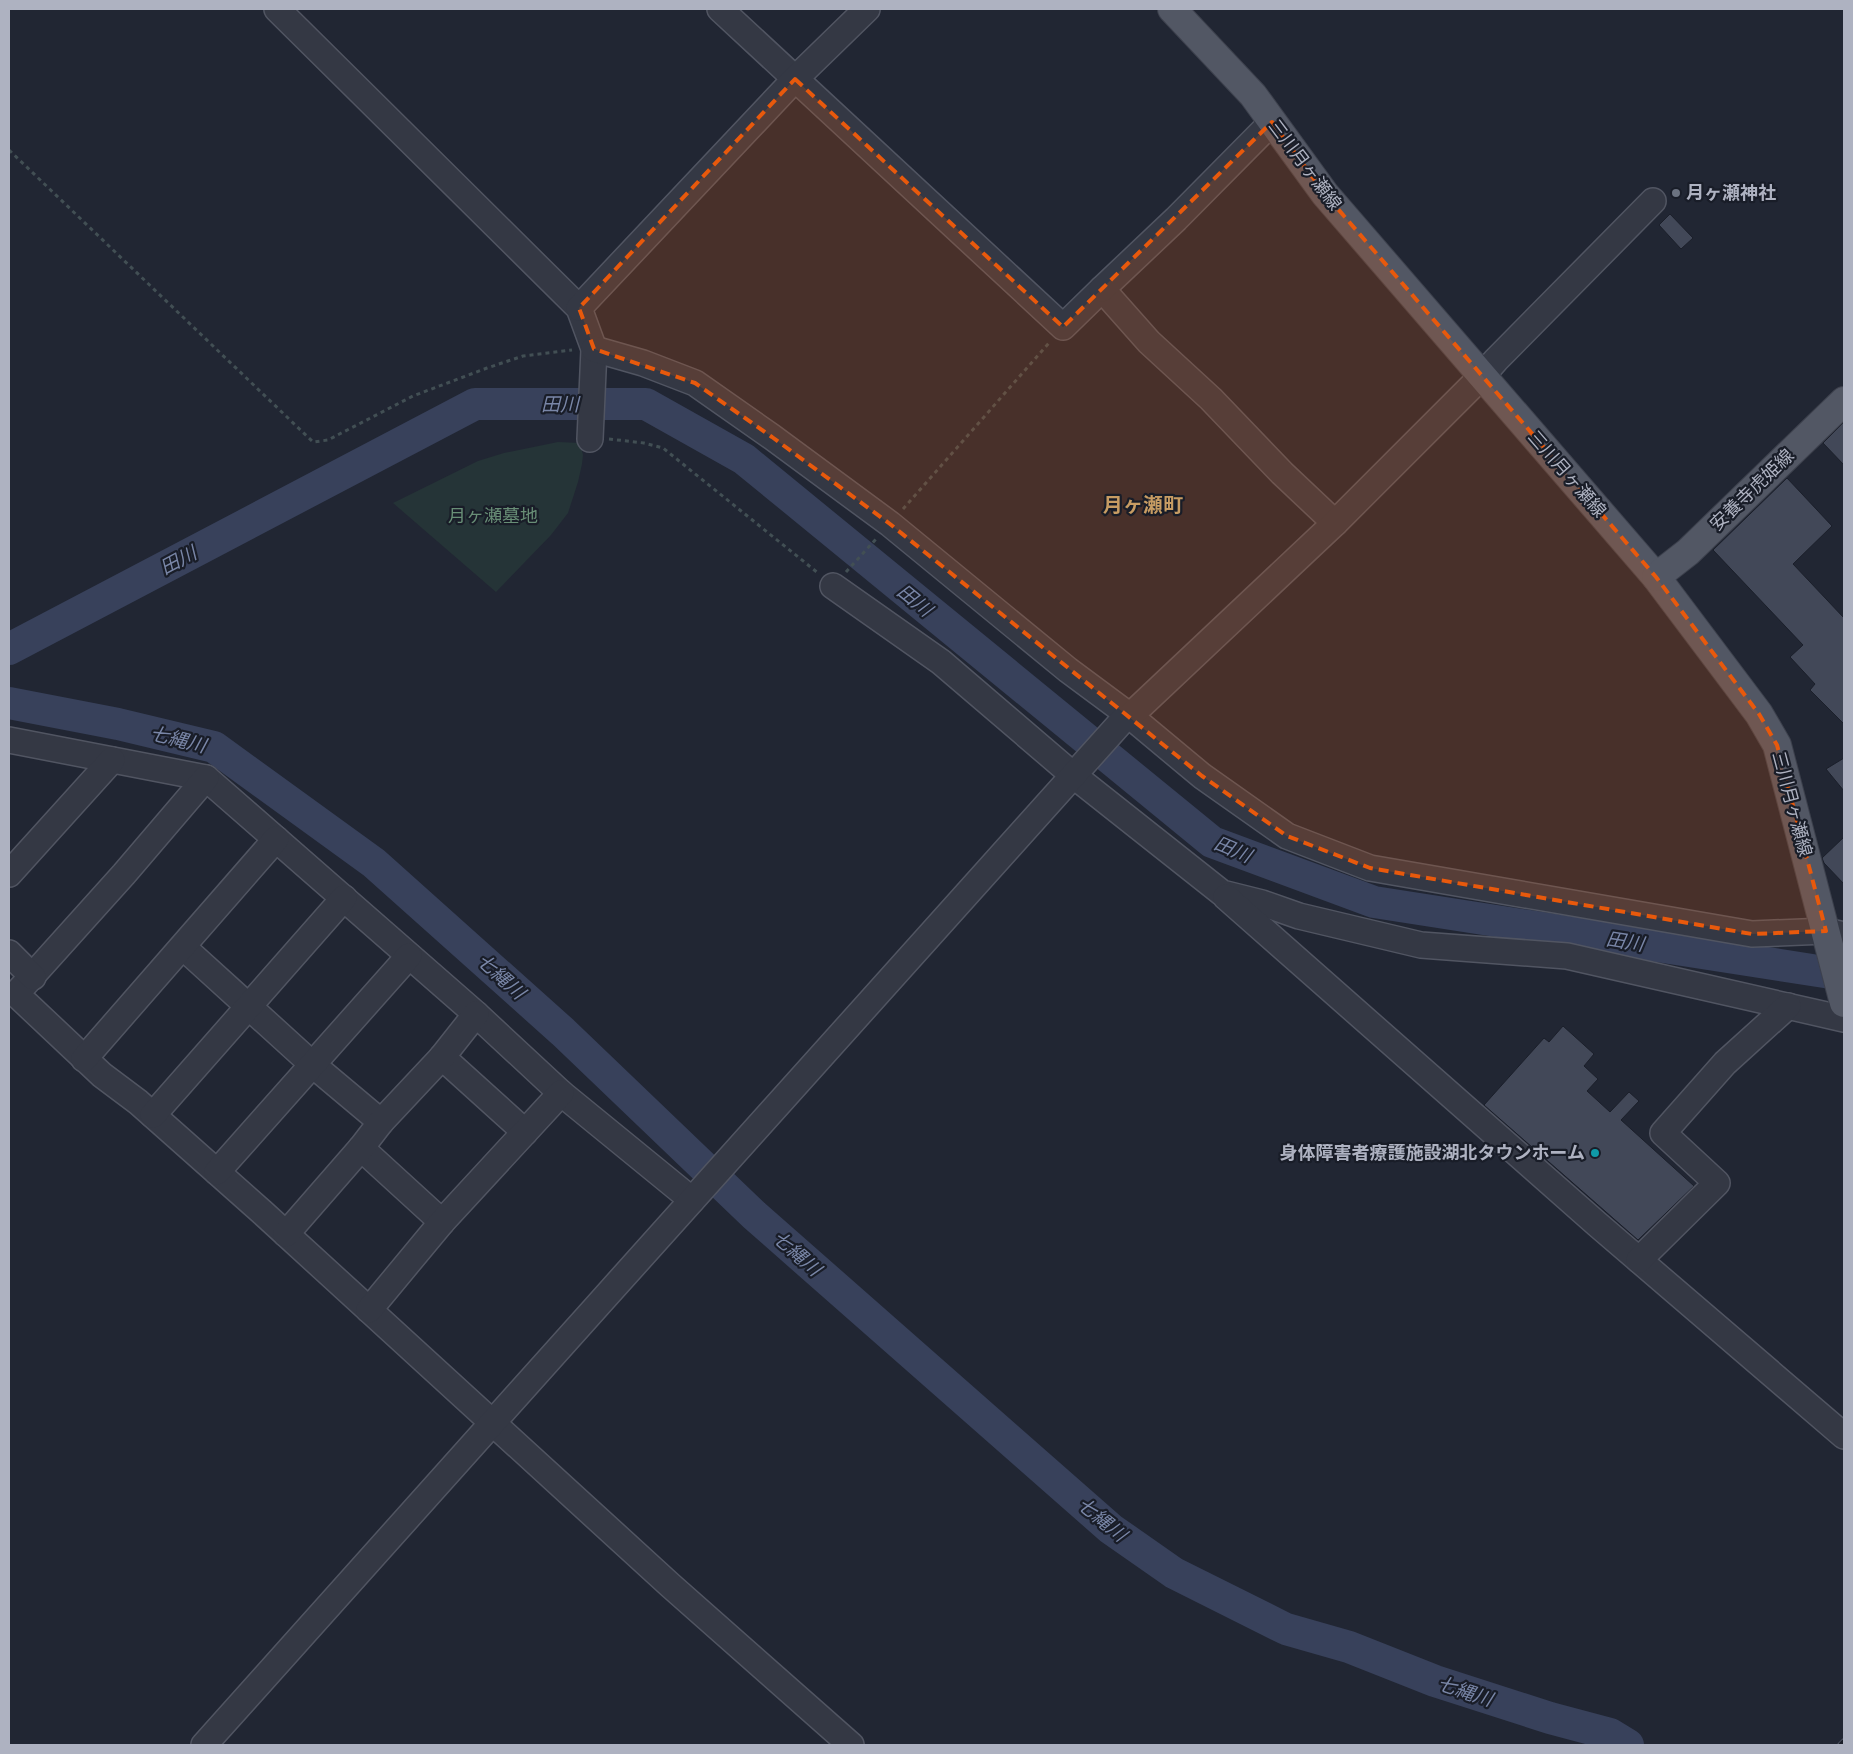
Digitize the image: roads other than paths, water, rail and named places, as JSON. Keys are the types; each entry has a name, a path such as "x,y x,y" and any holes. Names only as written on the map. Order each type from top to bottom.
{"main road":[{"name":"三川月ヶ瀬線","path":"1172,9 1253,95 1325,194 1656,576 1759,714 1777,745 1834,938 1844,1003"},
{"name":"安養寺虎姫線","path":"1656,576 1688,552 1844,401"}],"street":[{"path":"277,9 579,308 594,353 590,436"},
{"path":"720,9 1063,327 1176,219 1272,122"},
{"path":"579,308 795,79 867,9"},
{"path":"204,1745 1126,718 1334,523 1482,376 1653,201"},
{"path":"1102,289 1149,342 1212,399 1282,473 1334,523"},
{"path":"594,353 643,363 695,383 772,437 1068,670 1126,718 1202,776 1287,836 1370,868 1752,934 1834,938"},
{"path":"838,581 941,662 1222,893 1639,1260 1844,1436"},
{"path":"14,748 112,760 206,778 476,1014 561,1093 694,1198"},
{"path":"9,874 112,760"},
{"path":"19,991 206,778"},
{"path":"84,1059 276,839"},
{"path":"1222,893 1262,903 1299,916 1421,945 1567,956 1844,1019"},
{"path":"153,1115 344,898"},
{"path":"183,947 313,1065 381,1122"},
{"path":"9,953 19,991 84,1059 153,1115 217,1172 670,1585 851,1745"},
{"path":"217,1172 410,956"},
{"path":"1639,1260 1717,1183 1663,1133 1725,1063 1788,1006"},
{"path":"286,1234 361,1148 381,1122 442,1057 476,1014"},
{"path":"442,1057 525,1132"},
{"path":"369,1310 442,1222 561,1093"},
{"path":"361,1148 442,1222"}],"waterway":[{"name":"田川","path":"9,649 475,404 646,404 744,459 1212,842 1374,902 1844,975"},
{"name":"七縄川","path":"9,703 118,724 214,747 374,863 563,1032 754,1215 1111,1529 1174,1573 1286,1629 1349,1647 1435,1681 1550,1718 1610,1734 1628,1745"}],"railway":[{"path":"1840,1745 1844,1741"}],"place":[{"name":"月ヶ瀬神社","path":"1676,193"},
{"name":"身体障害者療護施設湖北タウンホーム","path":"1595,1153"}],"district":[{"name":"月ヶ瀬町","path":"1143,505"}],"park label":[{"name":"月ヶ瀬墓地","path":"493,516"}]}
